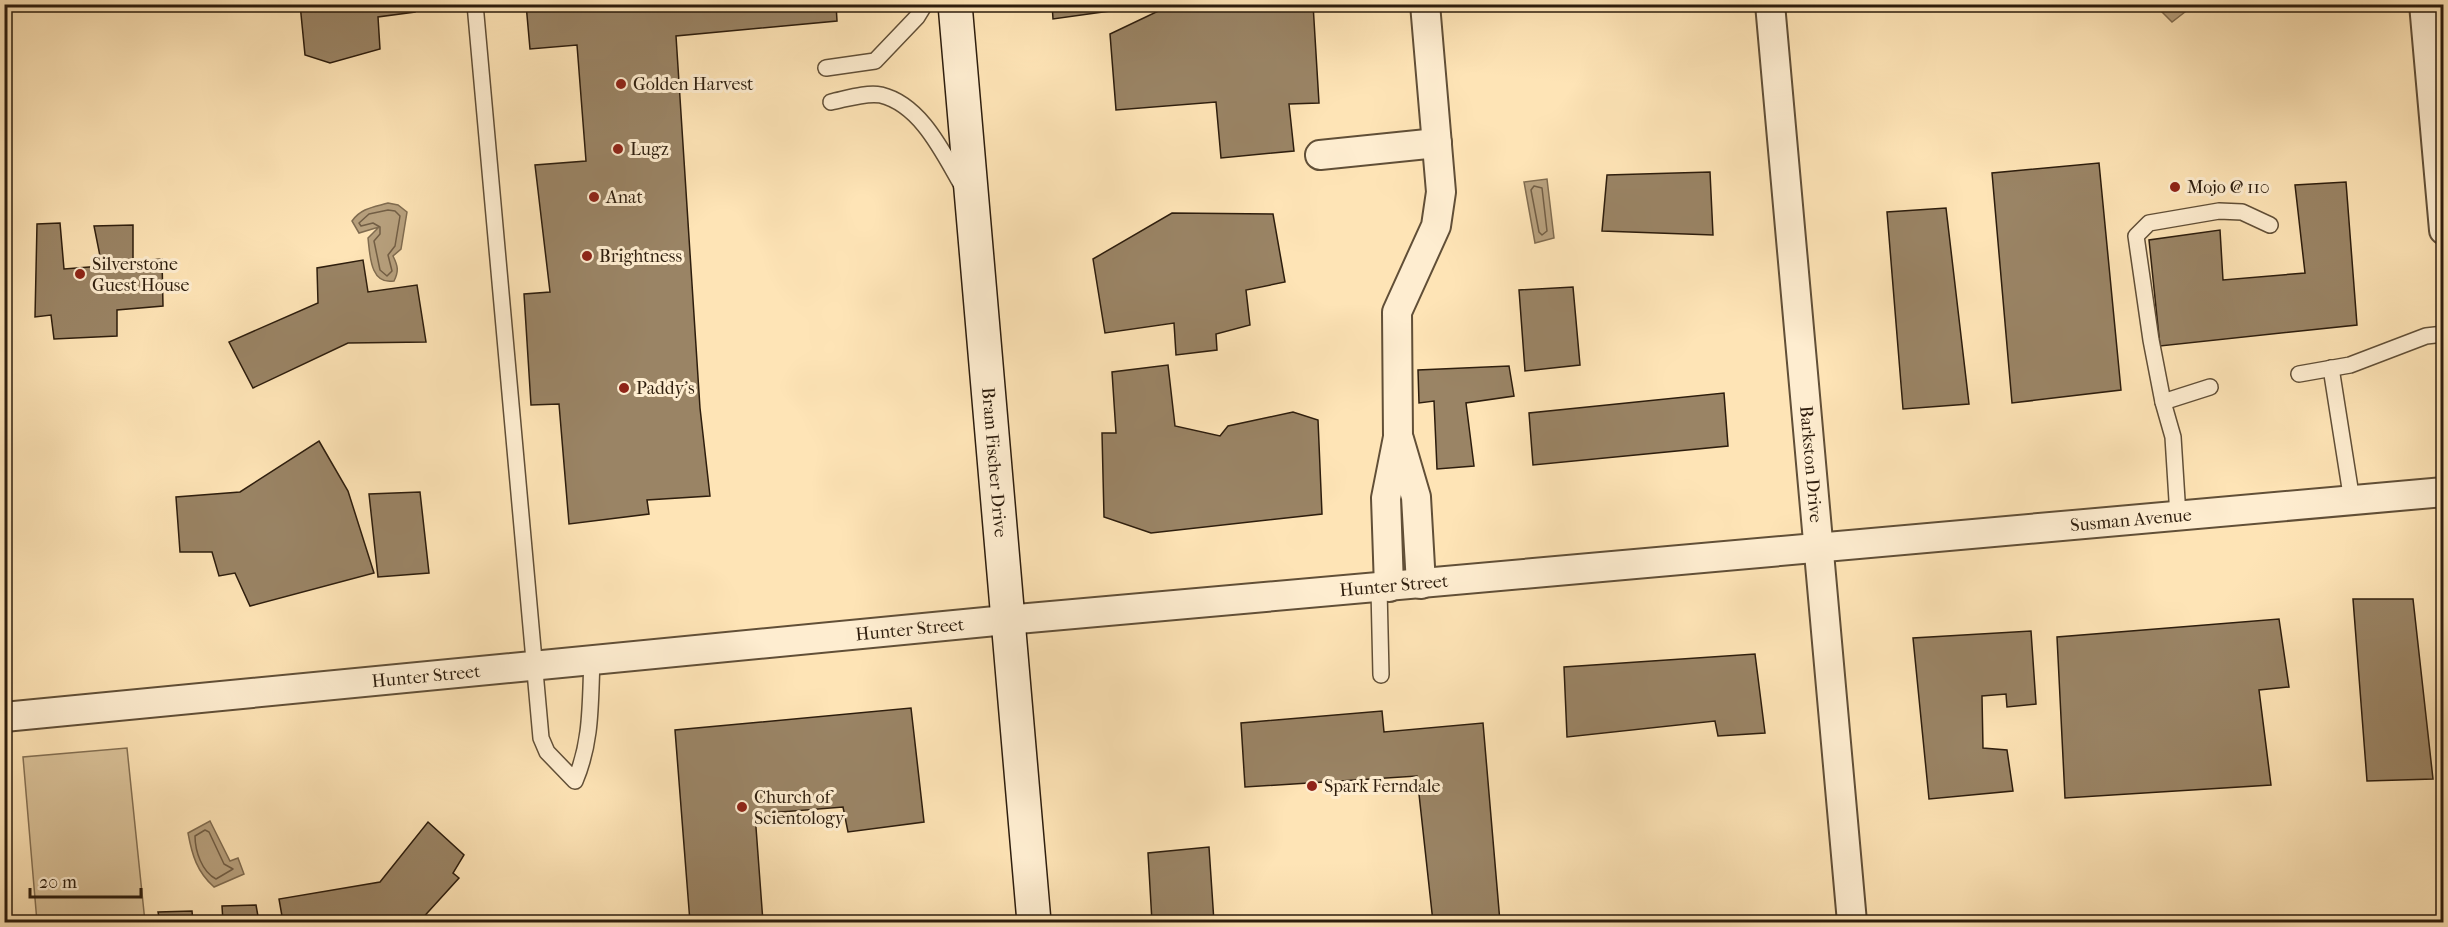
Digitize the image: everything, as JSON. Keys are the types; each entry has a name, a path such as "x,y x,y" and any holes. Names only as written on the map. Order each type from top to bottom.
{"main road":[{"name":"Bram Fischer Drive","path":"955,4 1006,620 1034,922"}],"street":[{"path":"1384,588 1386,498 1398,437 1396,312 1436,226 1441,192 1425,4"},
{"name":"Barkston Drive","path":"1770,4 1852,922"},
{"path":"2424,4 2444,230"},
{"path":"1320,155 1437,143"},
{"path":"1398,437 1416,497 1421,584"},
{"name":"Susman Avenue","path":"1818,549 2444,492"},
{"name":"Hunter Street","path":"4,717 1006,620 1818,549"}],"lane":[{"path":"475,4 541,738 548,752 575,781 588,741 592,660"},
{"path":"826,68 875,62 917,17 925,4"},
{"path":"831,102 865,95 881,95 905,107 921,122 938,144 973,202"},
{"path":"2178,516 2173,437 2163,402 2136,236 2149,223 2219,212 2242,212 2270,225"},
{"path":"2299,374 2350,365 2426,336 2444,334"},
{"path":"2331,368 2352,501"},
{"path":"2163,402 2210,387"},
{"path":"1381,675 1384,588"}],"shaded area":[{"path":"127,748 145,922 37,922 23,757"}],"water":[{"path":"2194,4 2172,22 2155,5"},
{"path":"1547,179 1554,238 1535,243 1524,182"},
{"path":"388,203 398,205 407,212 401,249 393,256 397,268 394,281 380,278 373,267 368,238 379,227 359,233 352,221 364,211"},
{"path":"210,821 230,861 238,858 244,874 214,887 196,863 188,833"}],"building":[{"path":"300,4 415,4 415,12 378,17 380,49 330,63 305,55"},
{"path":"526,4 836,4 837,21 676,36 700,408 710,496 647,500 649,514 569,524 559,404 531,405 524,294 550,292 535,165 586,161 577,45 530,49"},
{"path":"1052,4 1123,4 1124,9 1053,19"},
{"path":"1173,4 1313,4 1319,103 1289,104 1294,151 1221,158 1216,102 1116,110 1110,34"},
{"path":"2099,163 2121,390 2012,403 1992,173"},
{"path":"1710,172 1713,235 1602,231 1607,175"},
{"path":"2346,182 2357,325 2160,346 2149,240 2220,230 2223,280 2305,273 2295,185"},
{"path":"1946,208 1969,404 1903,409 1887,212"},
{"path":"1172,213 1273,214 1285,282 1246,290 1250,325 1216,334 1217,350 1176,355 1174,323 1105,333 1093,259"},
{"path":"60,223 64,269 102,266 94,226 133,225 133,261 162,259 163,306 117,310 117,336 54,339 51,315 35,317 37,224"},
{"path":"363,260 368,292 417,285 426,342 348,343 253,388 229,342 318,303 317,268"},
{"path":"1573,287 1580,365 1525,371 1519,290"},
{"path":"1168,365 1175,426 1220,436 1228,426 1293,412 1318,420 1322,514 1151,533 1104,517 1102,433 1116,433 1112,372"},
{"path":"1509,366 1514,396 1466,403 1474,466 1437,469 1434,401 1419,403 1418,370"},
{"path":"1724,393 1728,446 1533,465 1529,413"},
{"path":"319,441 348,491 374,573 250,606 235,573 219,576 212,552 180,552 176,497 240,492"},
{"path":"420,492 429,573 378,577 369,494"},
{"path":"2353,599 2413,599 2433,779 2367,781"},
{"path":"2279,619 2289,687 2259,690 2271,785 2065,798 2057,637"},
{"path":"2031,631 2036,704 2007,707 2006,694 1982,696 1983,748 2007,750 2013,791 1929,799 1913,638"},
{"path":"1755,654 1765,733 1718,736 1715,721 1567,737 1564,667"},
{"path":"911,708 924,822 848,832 843,807 755,814 763,922 690,922 675,730"},
{"name":"Spark Ferndale","path":"1382,711 1384,732 1483,723 1500,922 1433,922 1417,776 1245,787 1241,723"},
{"path":"428,822 464,855 453,873 459,878 419,922 283,922 279,899 380,882"},
{"path":"1209,847 1214,922 1152,922 1148,853"},
{"path":"256,905 259,922 223,922 222,906"},
{"path":"192,911 193,922 160,922 158,912"}],"place":[{"name":"Golden Harvest","path":"621,84"},
{"name":"Lugz","path":"618,149"},
{"name":"Mojo @ 110","path":"2175,187"},
{"name":"Anat","path":"594,197"},
{"name":"Brightness","path":"587,256"},
{"name":"Silverstone Guest House","path":"80,274"},
{"name":"Paddy's","path":"624,388"},
{"name":"Spark Ferndale","path":"1312,786"},
{"name":"Church of Scientology","path":"742,807"}]}
